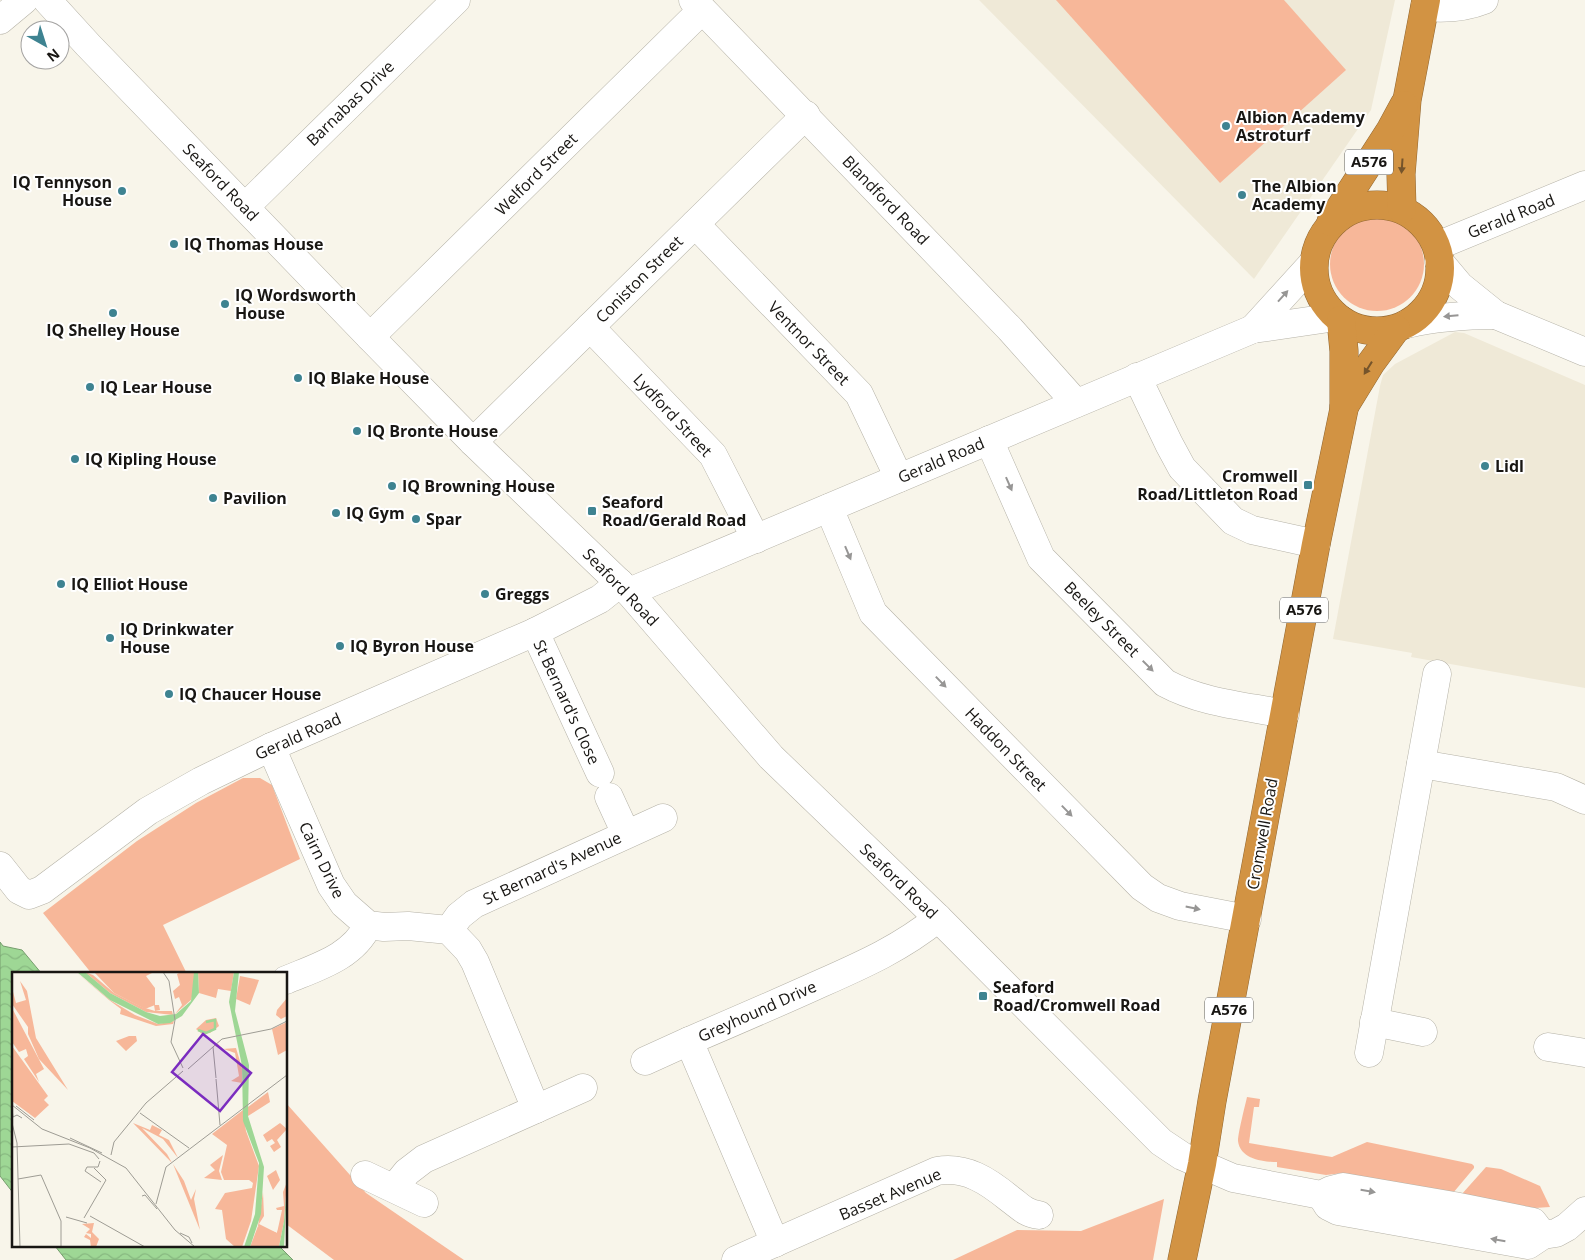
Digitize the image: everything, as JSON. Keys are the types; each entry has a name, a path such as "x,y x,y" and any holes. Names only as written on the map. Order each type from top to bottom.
{"highway":[{"name":"A576","path":"1402,209 1401,174 1407,100 1426,3"},
{"name":"A576","path":"1338,318 1322,300 1315,285 1313,263 1318,242 1391,129 1407,100"},
{"name":"A576","path":"1330,223 1348,210 1380,204 1402,209 1426,227 1438,254 1440,269 1436,290 1424,310 1402,326"},
{"path":"1338,318 1355,328 1386,330 1402,326"},
{"name":"Cromwell Road","path":"1182,1260 1202,1164 1316,544 1344,409 1344,351 1338,318"},
{"name":"Cromwell Road","path":"1344,409 1371,364 1402,326"}],"street":[{"path":"0,20 24,0"},
{"name":"Seaford Road","path":"47,0 370,338 473,442 624,587 771,757 938,918 1160,1142 1182,1156 1233,1178 1321,1195 1328,1206 1338,1211 1528,1245 1543,1235 1556,1233 1567,1227 1585,1211"},
{"name":"Barnabas Drive","path":"245,207 456,0"},
{"path":"1426,3 1442,9 1458,8 1484,0"},
{"name":"Blandford Road","path":"698,5 1010,329 1076,403"},
{"name":"Welford Street","path":"370,338 698,5"},
{"name":"Coniston Street","path":"473,442 806,115"},
{"name":"Gerald Road","path":"1438,254 1585,185"},
{"name":"Ventnor Street","path":"695,224 859,394 899,478"},
{"path":"1438,254 1460,286 1496,315 1585,352"},
{"name":"Gerald Road","path":"1253,329 1313,263"},
{"path":"1402,326 1435,317 1496,315"},
{"name":"Gerald Road","path":"0,866 19,890 29,895 58,880 148,812 201,781 271,748 535,632 624,587 756,539 1253,329 1338,318"},
{"name":"Lydford Street","path":"590,327 713,455 756,539"},
{"path":"1137,377 1182,468 1233,521 1252,530 1316,544"},
{"name":"Beeley Street","path":"989,440 1041,558 1165,683 1182,692 1198,697 1285,714"},
{"name":"Haddon Street","path":"829,508 873,613 1142,887 1158,898 1180,906 1247,919"},
{"name":"St Bernard's Close","path":"535,632 626,834"},
{"path":"1369,1053 1437,674"},
{"name":"Cairn Drive","path":"271,748 331,885 344,904 368,925"},
{"path":"1421,764 1556,787 1585,800"},
{"name":"St Bernard's Avenue","path":"449,930 459,916 474,904 664,818"},
{"name":"Greyhound Drive","path":"775,1243 688,1041 897,948 916,936 938,918"},
{"path":"288,979 332,960 352,948 363,936 368,925 449,930 468,950 475,962 536,1109"},
{"path":"1374,1022 1423,1032"},
{"path":"644,1061 688,1041"},
{"path":"1548,1047 1585,1053"},
{"path":"394,1188 406,1172 424,1159 583,1088"},
{"name":"Basset Avenue","path":"736,1260 937,1171 951,1169 990,1183 1028,1214 1039,1215"},
{"path":"365,1175 424,1203"}],"shaded area":[{"name":"The Albion Academy","path":"979,0 1395,0 1371,110 1254,279"},
{"name":"Albion Academy Astroturf","path":"1056,0 1284,0 1346,70 1220,183"},
{"path":"1368,217 1386,217 1411,230 1421,246 1424,264 1421,282 1411,298 1386,311 1368,311 1343,298 1330,273 1330,255 1343,230"},
{"path":"1455,332 1464,333 1585,385 1585,688 1411,657 1412,653 1333,639 1383,375 1395,364"},
{"path":"243,778 260,778 272,785 300,859 163,925 186,972 90,972 43,913 137,841 196,803"},
{"path":"1247,1097 1260,1099 1259,1107 1254,1107 1249,1143 1332,1157 1367,1142 1472,1164 1474,1168 1453,1193 1343,1173 1326,1175 1277,1167 1277,1162 1248,1156 1240,1147 1238,1137"},
{"path":"288,1105 366,1193 464,1260 334,1260 288,1226"},
{"path":"1486,1167 1501,1169 1540,1186 1550,1207 1535,1208 1461,1195"},
{"path":"1164,1199 1153,1260 953,1260 1017,1230 1081,1231"}],"water":[{"path":"0,942 3,946 22,950 40,972 12,972 12,1191 0,1176"},
{"path":"57,1248 281,1248 293,1260 66,1260"}],"place":[{"name":"Albion Academy Astroturf","path":"1226,126"},
{"name":"IQ Tennyson House","path":"122,191"},
{"name":"The Albion Academy","path":"1242,195"},
{"name":"IQ Thomas House","path":"174,244"},
{"name":"IQ Wordsworth House","path":"225,304"},
{"name":"IQ Shelley House","path":"113,313"},
{"name":"IQ Blake House","path":"298,378"},
{"name":"IQ Lear House","path":"90,387"},
{"name":"IQ Bronte House","path":"357,431"},
{"name":"IQ Kipling House","path":"75,459"},
{"name":"Lidl","path":"1485,466"},
{"name":"Cromwell Road/Littleton Road","path":"1308,485"},
{"name":"IQ Browning House","path":"392,486"},
{"name":"Pavilion","path":"213,498"},
{"name":"Seaford Road/Gerald Road","path":"592,511"},
{"name":"IQ Gym","path":"336,513"},
{"name":"Spar","path":"416,519"},
{"name":"IQ Elliot House","path":"61,584"},
{"name":"Greggs","path":"485,594"},
{"name":"IQ Drinkwater House","path":"110,638"},
{"name":"IQ Byron House","path":"340,646"},
{"name":"IQ Chaucer House","path":"169,694"},
{"name":"Seaford Road/Cromwell Road","path":"983,996"}]}
